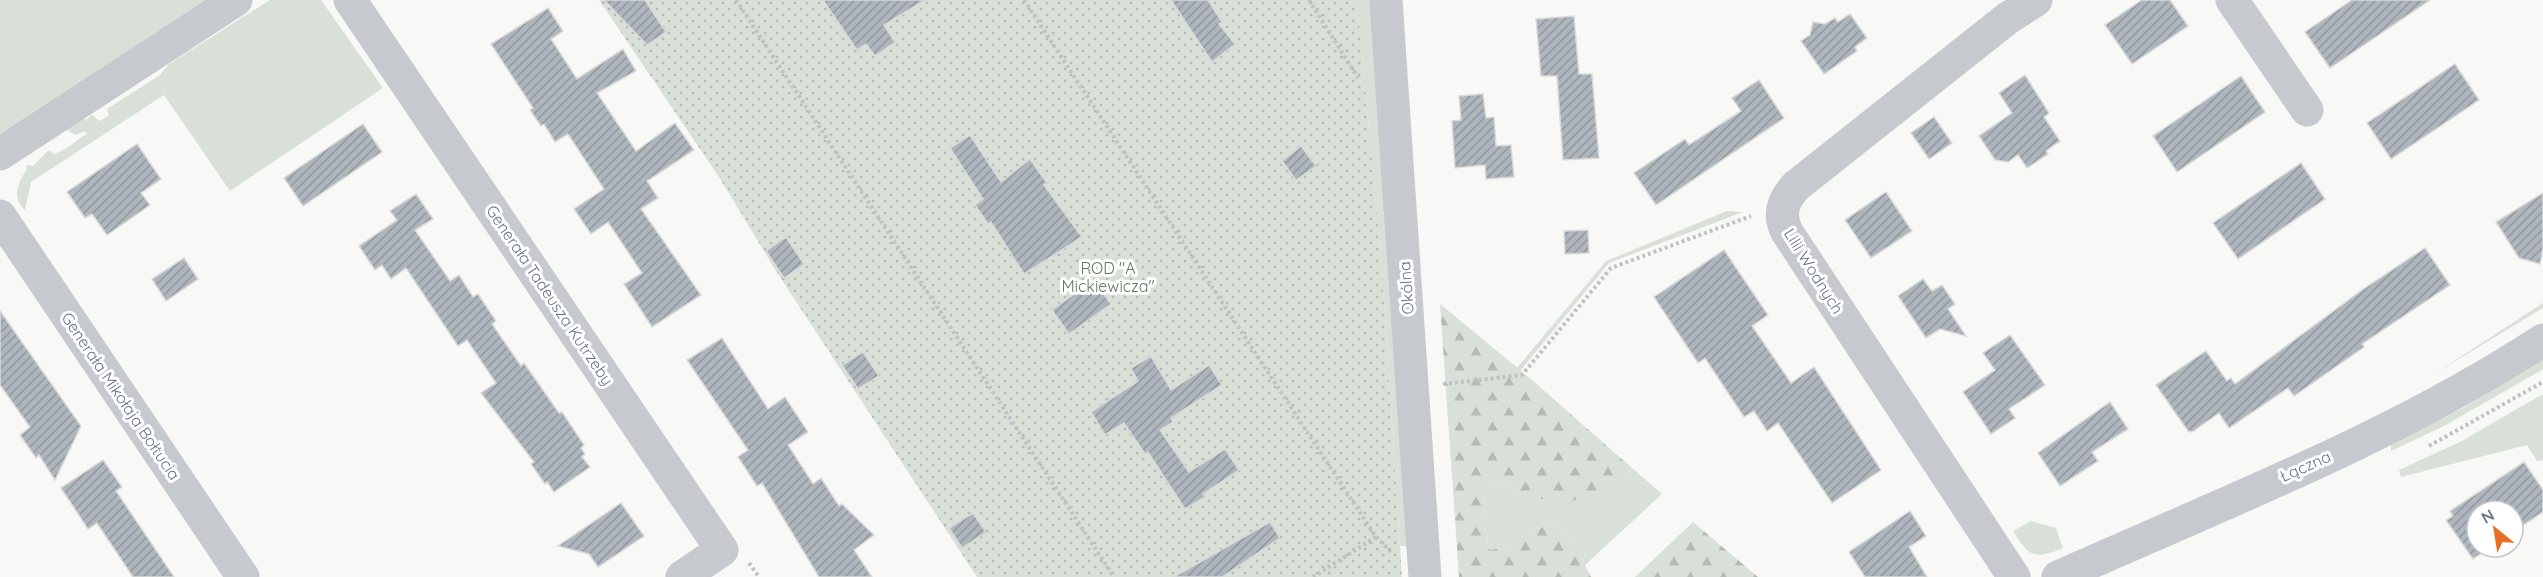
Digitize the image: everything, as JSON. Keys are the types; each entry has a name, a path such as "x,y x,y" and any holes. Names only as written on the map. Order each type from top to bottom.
{"street":[{"path":"0,154 236,0"},
{"name":"Generała Tadeusza Kutrzeby","path":"350,0 722,550 682,577"},
{"name":"Okólna","path":"1386,0 1425,577"},
{"name":"Lilii Wodnych","path":"2014,577 1787,232 1783,215 1786,199 1796,186 2008,18 2036,0"},
{"path":"2232,0 2307,110"},
{"name":"Generała Mikołaja Bołtucia","path":"0,216 243,577"},
{"name":"Łączna","path":"2058,577 2347,447 2466,388 2543,340"}],"path":[{"path":"736,0 1113,577"},
{"path":"1024,0 1376,537 1313,577"},
{"path":"1440,384 1522,375 1611,268 1757,214"}],"green space":[{"path":"0,0 217,0 0,143"},
{"path":"270,0 321,0 383,88 230,191 164,95 31,182 25,210 18,200 17,190 27,169 26,165 33,166 49,150 54,154 59,152 87,134 85,131 75,135 66,129 82,117 86,120 92,115 100,121 109,115 107,109 160,75 169,64"},
{"name":"ROD \"A Mickiewicza\"","path":"599,0 1357,0 1382,271 1402,577 977,577 776,271 719,177"},
{"path":"1357,0 1370,0 1414,542 1409,546 1400,546 1382,271"},
{"path":"1727,211 1743,212 1609,263 1520,371 1517,368 1606,261"},
{"path":"2543,303 2543,308 2434,374"},
{"path":"1440,304 1532,380 1632,468 1621,482 1570,502 1526,497 1495,478 1485,488 1484,524 1489,550 1513,546 1550,519 1571,537 1591,577 1459,577"},
{"path":"2543,359 2543,369 2535,374 2444,426 2391,451 2391,444 2465,407"},
{"path":"2543,394 2543,460 2537,461 2527,445 2401,477 2399,470 2460,442"},
{"path":"1632,468 1662,494 1585,565 1571,537 1550,519 1513,546 1489,550 1484,524 1485,488 1495,478 1526,497 1621,482"},
{"path":"2031,521 2056,528 2063,548 2039,555 2028,551 2013,531"},
{"path":"1693,522 1758,577 1635,577"}],"building":[{"path":"604,0 645,0 666,32 647,45"},
{"path":"823,0 925,0 884,25 895,42 875,56 866,44 857,50"},
{"path":"1171,0 1208,0 1222,22 1219,24 1235,44 1212,62"},
{"path":"2142,0 2170,0 2188,26 2132,64 2105,25"},
{"path":"2352,0 2430,0 2330,68 2305,32"},
{"path":"548,8 563,31 551,39 577,79 623,49 636,71 597,93 636,151 675,123 694,150 647,181 658,198 641,209 701,295 652,327 624,284 642,273 608,222 591,234 574,209 604,189 568,134 555,142 544,124 541,126 530,110 533,108 491,44"},
{"path":"1850,14 1867,38 1855,47 1857,51 1824,74 1801,41 1810,35 1813,22 1825,24 1835,18 1838,22"},
{"path":"1574,16 1579,74 1592,74 1599,158 1563,160 1557,76 1541,76 1536,19"},
{"path":"2455,64 2479,100 2391,159 2367,123"},
{"path":"2025,75 2049,113 2044,117 2060,141 2046,151 2048,154 2027,168 2018,155 2008,162 1995,160 1979,136 2012,113 1999,93"},
{"path":"2241,76 2265,112 2177,172 2153,136"},
{"path":"1759,80 1784,118 1656,205 1634,173 1685,139 1689,145 1741,111 1732,98"},
{"path":"1483,94 1486,118 1494,117 1496,146 1511,145 1514,177 1486,179 1485,165 1455,168 1452,121 1461,120 1459,96"},
{"path":"1934,117 1952,143 1929,159 1911,133"},
{"path":"363,124 382,152 303,206 284,178"},
{"path":"970,135 1001,182 1030,159 1047,183 1044,185 1082,237 1024,274 991,222 988,224 975,205 983,199 950,148"},
{"path":"137,144 161,179 141,193 150,205 107,235 92,214 85,218 67,192"},
{"path":"1301,146 1316,166 1296,180 1282,161"},
{"path":"2301,163 2325,199 2238,259 2213,223"},
{"path":"1886,192 1912,231 1871,258 1845,220"},
{"path":"2543,193 2543,249 2540,264 2519,258 2496,222"},
{"path":"416,194 433,219 415,230 450,281 459,275 473,297 478,294 496,321 492,324 521,366 524,363 584,445 581,448 585,454 582,457 590,467 554,492 547,482 545,484 531,464 534,462 481,393 496,383 467,340 458,346 406,268 391,279 382,265 375,270 359,246 397,220 390,211"},
{"path":"1588,230 1589,253 1565,254 1564,231"},
{"path":"786,237 804,264 784,278 766,251"},
{"path":"2425,248 2450,285 2362,344 2364,347 2294,396 2288,388 2229,428 2219,413 2192,432 2188,431 2156,385 2206,351 2227,381 2231,378 2235,384 2362,290"},
{"path":"1724,250 1768,315 1752,326 1791,383 1814,367 1881,470 1832,503 1778,423 1767,431 1754,411 1744,417 1705,358 1698,363 1654,297"},
{"path":"184,258 198,279 166,301 152,279"},
{"path":"1923,279 1932,291 1942,285 1955,304 1948,309 1966,336 1940,329 1926,338 1898,296"},
{"path":"1094,280 1111,304 1069,334 1052,310"},
{"path":"0,311 81,426 55,480 39,455 36,458 20,435 30,427 0,385"},
{"path":"2010,335 2045,385 2009,409 2015,418 1991,434 1963,392 1995,370 1983,353"},
{"path":"722,338 768,409 785,397 808,432 788,445 813,484 821,478 839,506 842,504 874,535 854,550 872,577 819,577 762,483 757,486 738,457 748,450 687,360"},
{"path":"863,352 879,376 858,389 842,365"},
{"path":"1151,356 1171,390 1209,365 1222,385 1171,418 1173,422 1160,430 1189,472 1225,449 1239,470 1203,494 1205,497 1185,509 1148,452 1145,454 1124,423 1105,435 1091,412 1138,381 1131,368"},
{"path":"2110,402 2128,429 2092,452 2098,461 2060,486 2038,453"},
{"path":"103,460 122,487 116,491 174,577 133,577 97,523 88,529 61,488"},
{"path":"2524,462 2543,490 2543,512 2525,524 2525,499 2468,499"},
{"path":"2465,501 2465,547 2446,520 2453,516 2450,511"},
{"path":"621,503 644,536 598,567 589,554 558,546"},
{"path":"1910,511 1926,536 1909,547 1927,577 1865,577 1849,552"},
{"path":"973,513 986,532 962,548 949,528"},
{"path":"1270,522 1280,538 1222,577 1174,577"}]}
